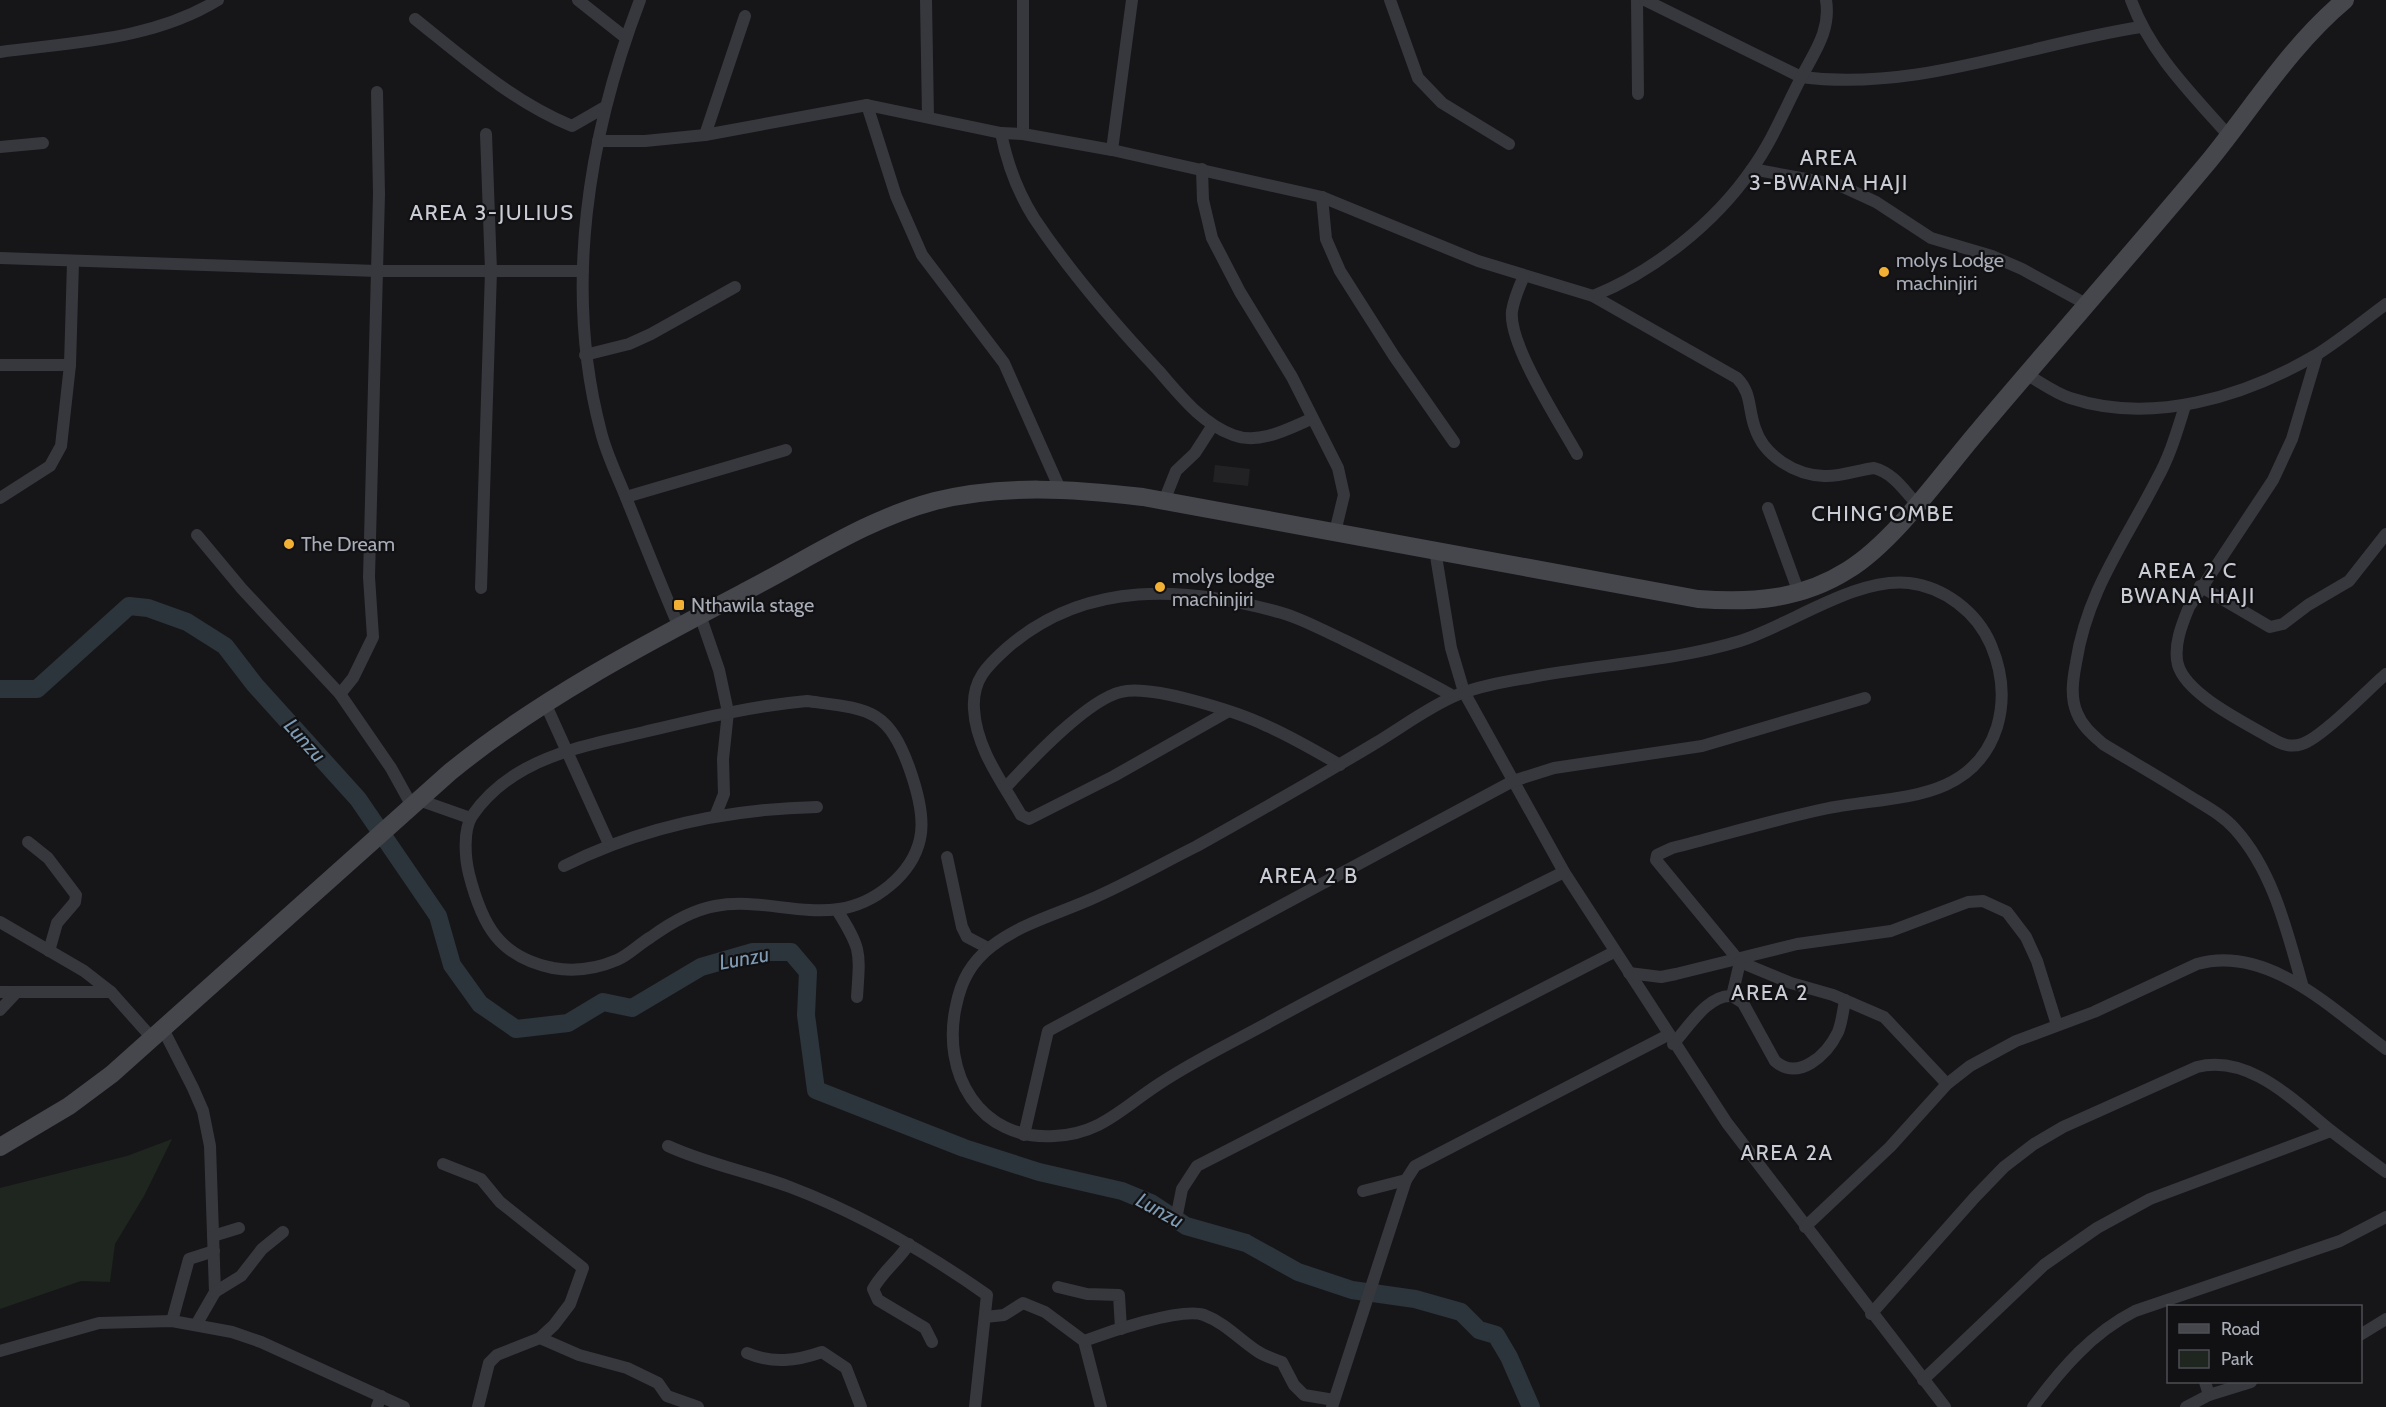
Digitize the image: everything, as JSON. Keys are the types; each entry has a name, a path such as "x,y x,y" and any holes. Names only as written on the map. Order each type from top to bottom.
{"main road":[{"path":"0,1148 93,1089 472,754 545,703 815,550 878,520 936,501 965,496 1060,489 1164,501 1698,599 1737,602 1769,600 1799,593 1849,570 1889,534 1916,503 2229,136 2309,34 2345,0"}],"street":[{"path":"0,52 152,30 192,16 218,0"},
{"path":"578,0 626,38"},
{"path":"640,0 605,107 589,185 583,271 585,355 601,433 679,627"},
{"path":"926,0 928,117"},
{"path":"1023,0 1023,134"},
{"path":"1112,150 1132,0"},
{"path":"1390,0 1418,78 1442,103 1509,144"},
{"path":"1637,0 1638,94"},
{"path":"1645,0 1801,77 1858,79 1955,68 2140,27"},
{"path":"1593,296 1631,278 1675,246 1718,210 1752,170 1778,128 1826,25 1828,14 1826,0"},
{"path":"2131,0 2140,27 2187,88 2229,136"},
{"path":"705,135 745,16"},
{"path":"415,19 508,92 543,114 572,126 605,107"},
{"path":"340,694 353,678 373,637 369,577 378,272 377,92"},
{"path":"867,105 896,196 922,255 1005,363 1060,489"},
{"path":"598,141 645,141 705,135 867,105 1001,133 1023,134 1112,150 1322,197 1448,250 1524,276 1593,296 1737,378 1746,387 1755,428 1762,443 1783,463 1809,474 1824,476 1874,468 1881,470 1891,475 1916,503"},
{"path":"1001,133 1006,160 1040,225 1105,311 1199,416 1234,436 1250,439 1276,434 1311,420"},
{"path":"481,588 491,271 486,134"},
{"path":"0,147 43,142"},
{"path":"1202,170 1203,200 1212,238 1240,292 1292,377 1344,484 1344,495 1335,532"},
{"path":"1752,170 1839,185 1876,202 1912,228 1931,238 2022,269 2086,304"},
{"path":"1322,197 1326,238 1340,271 1394,356 1454,442"},
{"path":"0,258 378,272 583,271"},
{"path":"0,498 41,473 55,458 61,446 70,365 73,262"},
{"path":"1524,276 1512,311 1513,326 1535,377 1577,454"},
{"path":"585,355 651,334 735,287"},
{"path":"2026,374 2068,397 2090,403 2146,408 2185,406 2274,377 2317,355 2386,304"},
{"path":"2317,355 2292,439 2273,480 2200,586 2181,626 2176,650 2178,664 2184,677 2196,690 2283,745 2305,743 2386,674"},
{"path":"0,365 70,365"},
{"path":"2185,406 2167,460 2118,546 2089,607 2076,659 2073,701 2077,714 2089,732 2103,744 2217,813 2234,827 2250,848 2265,875 2281,913 2302,984"},
{"path":"1164,501 1176,471 1195,453 1213,425"},
{"path":"626,497 786,450"},
{"path":"1768,508 1799,593"},
{"path":"2200,586 2270,627 2278,627 2308,605 2349,582 2386,534"},
{"path":"197,535 242,589 340,694 416,803 470,818"},
{"path":"1435,550 1458,694 1513,781 1564,872 1614,952 1727,1124 1871,1314 1945,1407"},
{"path":"1849,570 1863,587"},
{"path":"1564,872 1371,968 1261,1027 1158,1085 1103,1125 1055,1137 1024,1135 1000,1127 982,1113 956,1070 953,1017 961,984 975,962 988,948 1016,930 1105,893 1165,862 1340,765 1458,694 1551,673 1698,652 1762,633 1863,587 1889,582 1914,583 1937,591 1960,604 1980,624 1991,646 2003,695 2000,718 1993,739 1966,774 1948,785 1925,793 1811,812 1672,848 1657,855 1660,867 1737,960 1867,1009 1893,1024 1947,1084"},
{"path":"1227,712 1114,776 1029,819 1021,815 989,762 976,727 974,693 981,672 1017,639 1053,618 1090,601 1132,594 1182,594 1284,613 1458,694"},
{"path":"700,615 719,670 728,712 723,759 724,794 716,814"},
{"path":"1006,787 1030,761 1081,717 1120,692 1134,690 1164,693 1266,725 1340,765"},
{"path":"1024,1135 1048,1031 1513,781 1554,768 1702,746 1865,699"},
{"path":"807,701 849,707 878,717 889,726 899,741 915,784 921,817 920,839 904,870 888,888 870,899 837,910 746,904 714,906 682,918 621,958 595,969 565,970 528,963 506,950 493,933 472,885 467,863 470,818 507,781 526,768 567,752 728,712 807,701"},
{"path":"545,703 609,844"},
{"path":"564,866 609,844 716,814 753,809 817,807"},
{"path":"28,842 48,858 76,895 75,902 57,923 49,951"},
{"path":"947,857 962,927 967,937 988,948"},
{"path":"1629,973 1661,977 1821,939 1891,931 1968,902 1983,901 2007,912 2026,937 2037,961 2057,1025"},
{"path":"837,910 855,939 860,958 857,997"},
{"path":"0,922 84,971 111,992 157,1033 189,1077 207,1127 215,1292"},
{"path":"1176,1214 1182,1189 1197,1166 1614,952"},
{"path":"1805,1227 1890,1147 1947,1084 1993,1053 2057,1025 2094,1012 2197,964 2214,959 2244,961 2302,984 2386,1049"},
{"path":"1732,996 1737,960"},
{"path":"0,992 15,994 111,992"},
{"path":"0,1010 15,994"},
{"path":"1084,1341 1186,1312 1205,1315 1232,1330 1257,1352 1282,1362 1294,1385 1304,1395 1333,1403 1406,1180 1414,1166 1439,1151 1670,1040 1718,998 1732,996 1743,1003 1775,1061 1782,1068 1800,1069 1813,1062 1834,1038 1842,1019 1845,1000"},
{"path":"1871,1314 1975,1197 2004,1167 2026,1150 2063,1127 2197,1067 2218,1064 2236,1067 2283,1090 2331,1131 2386,1172"},
{"path":"1923,1380 2044,1265 2097,1228 2150,1199 2331,1131"},
{"path":"668,1146 691,1156 790,1187 845,1210 909,1244 987,1295 975,1407"},
{"path":"443,1164 481,1179 500,1202 583,1268 567,1309 540,1338 494,1357 486,1368 478,1407"},
{"path":"1363,1191 1406,1180"},
{"path":"2178,1303 2340,1241 2386,1217"},
{"path":"213,1236 239,1228"},
{"path":"196,1325 215,1292 245,1272 262,1249 283,1232"},
{"path":"909,1244 901,1257 884,1270 873,1289 878,1300 925,1328 932,1342"},
{"path":"172,1321 189,1259 214,1251"},
{"path":"1058,1287 1088,1294 1119,1295 1121,1329"},
{"path":"985,1317 1004,1315 1023,1303 1045,1312 1084,1341 1101,1407"},
{"path":"2033,1407 2057,1375 2100,1332 2135,1311 2167,1305"},
{"path":"2362,1334 2386,1319"},
{"path":"0,1351 99,1323 172,1321 232,1332 261,1342 379,1401 404,1407"},
{"path":"540,1338 579,1355 627,1368 658,1383 667,1396 698,1407"},
{"path":"747,1353 761,1359 781,1361 822,1352 846,1368 861,1407"},
{"path":"2205,1383 2210,1395"},
{"path":"2186,1407 2210,1395 2247,1383"}],"shaded area":[{"path":"1215,465 1250,469 1248,486 1213,482"}],"green space":[{"path":"172,1139 144,1196 115,1244 110,1282 81,1281 0,1309 0,1188 127,1156"}],"waterway":[{"name":"Lunzu","path":"0,689 37,689 129,606 148,608 187,622 225,646 255,685 358,799 438,916 452,965 480,1004 516,1029 568,1023 603,1002 632,1008 701,967 753,952 791,952 808,972 806,1015 816,1090 964,1148 1039,1172 1122,1191 1151,1203 1186,1226 1246,1243 1298,1272 1352,1290 1415,1299 1461,1312 1479,1330 1496,1335 1509,1357 1531,1407"}],"place":[{"name":"molys Lodge machinjiri","path":"1884,272"},
{"name":"The Dream","path":"289,544"},
{"name":"molys lodge machinjiri","path":"1160,587"},
{"name":"Nthawila stage","path":"679,605"}],"district":[{"name":"AREA 3-BWANA HAJI","path":"1829,170"},
{"name":"AREA 3-JULIUS","path":"492,212"},
{"name":"CHING'OMBE","path":"1883,513"},
{"name":"AREA 2 C BWANA HAJI","path":"2188,582"},
{"name":"AREA 2 B","path":"1309,875"},
{"name":"AREA 2","path":"1770,992"},
{"name":"AREA 2A","path":"1787,1152"}]}
